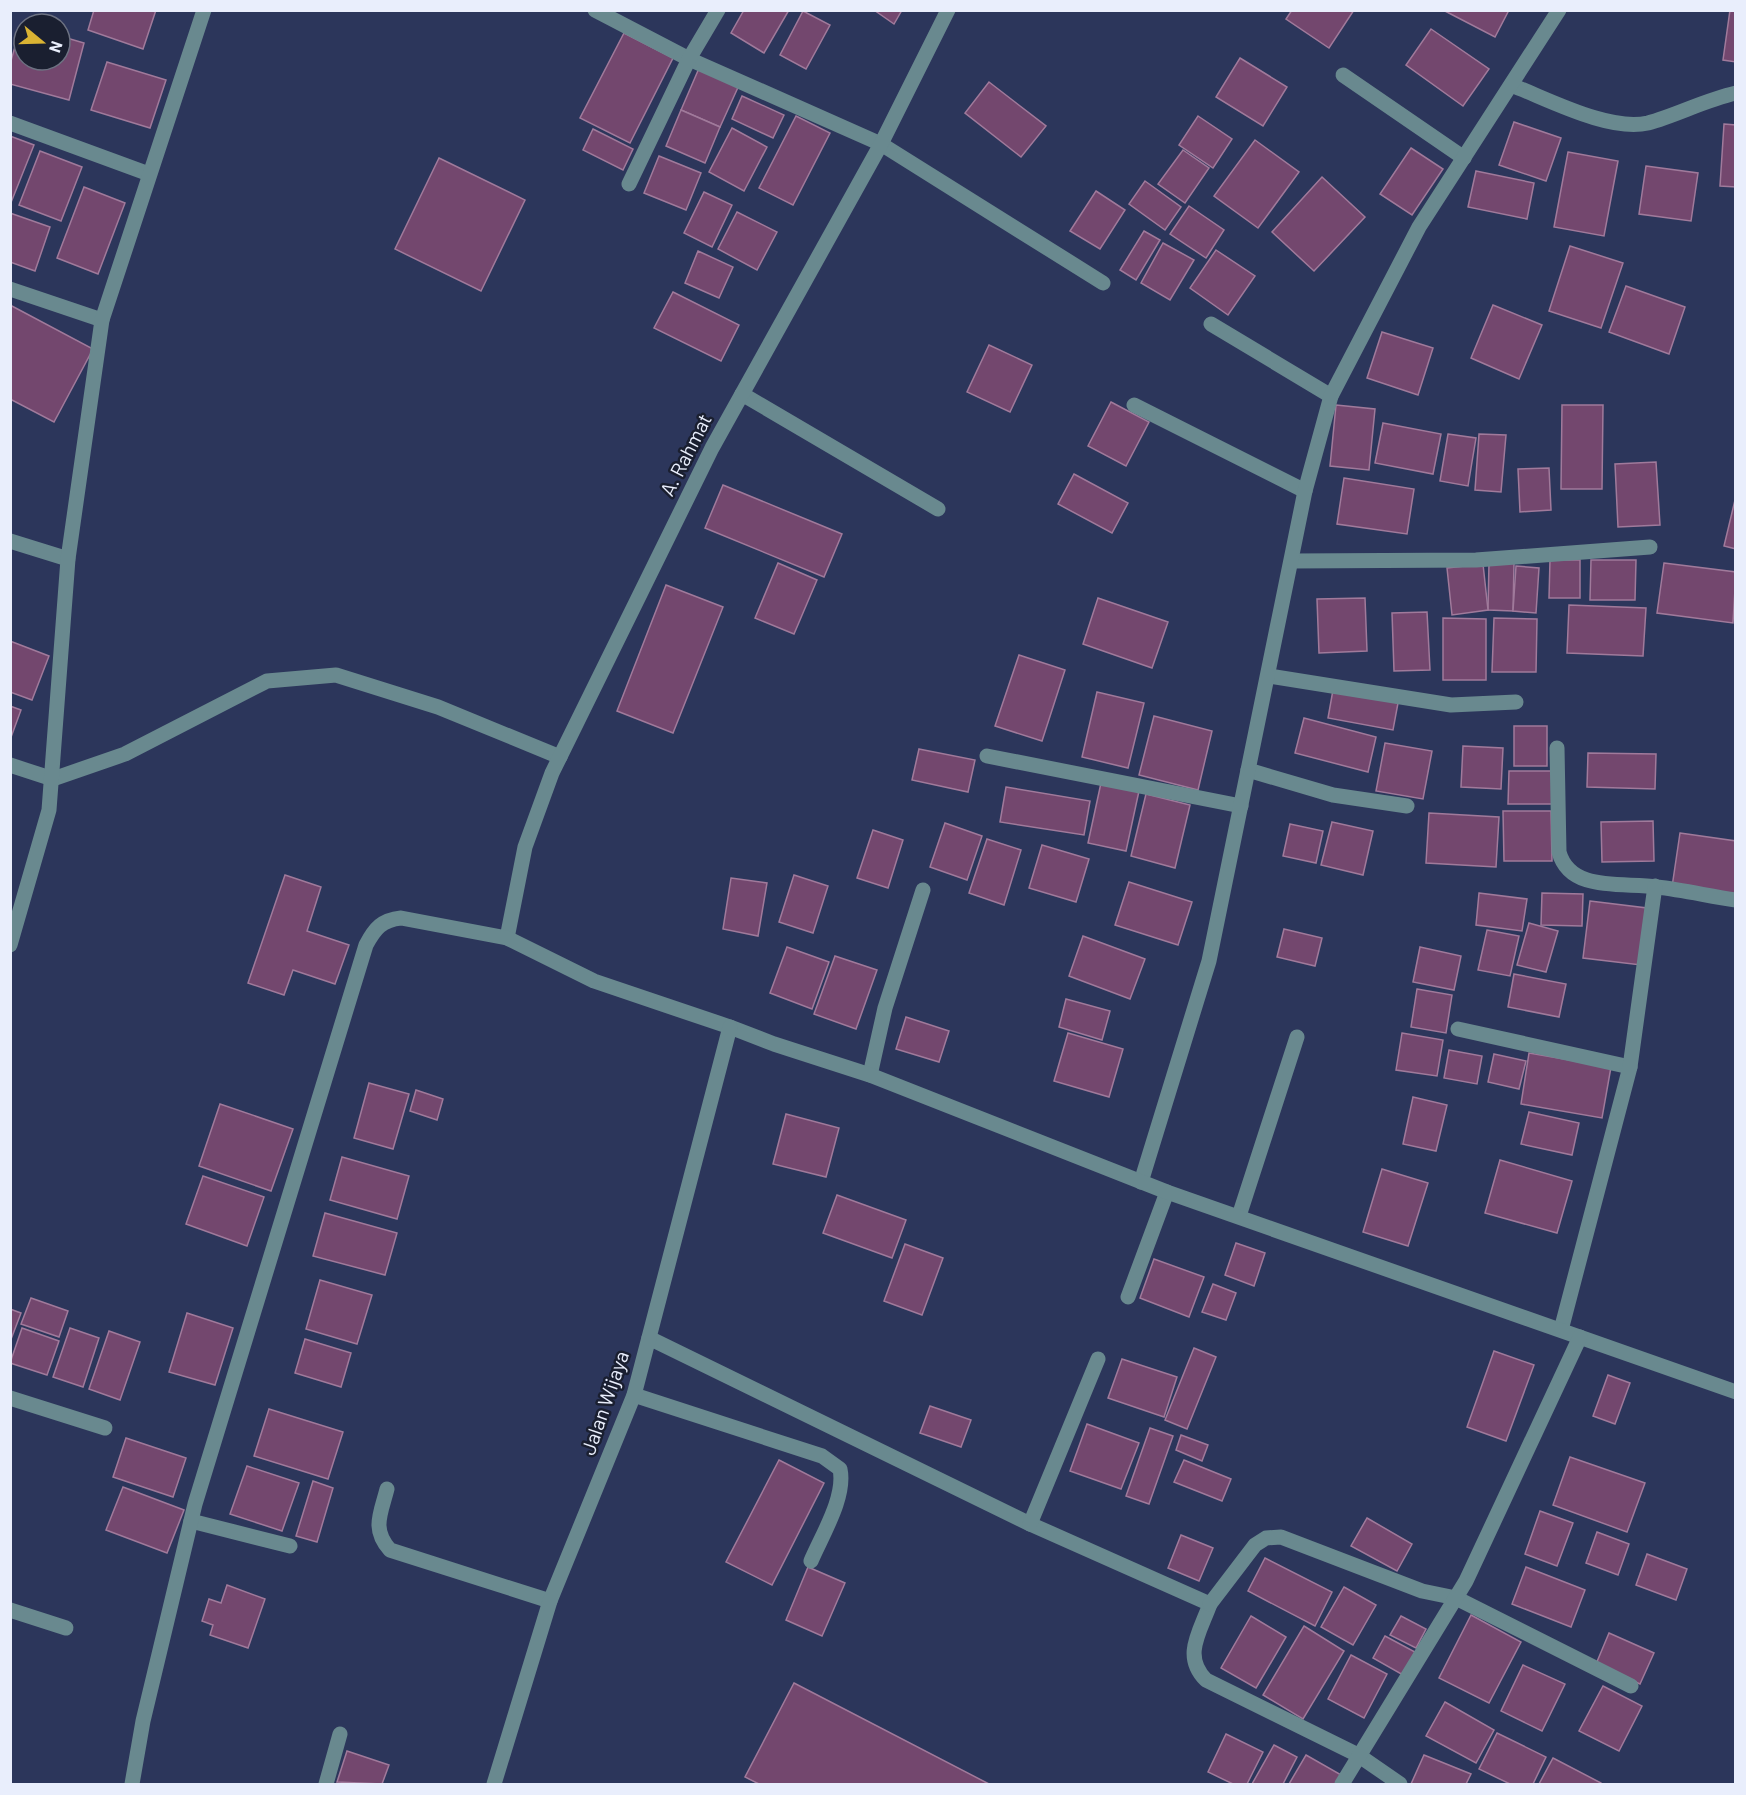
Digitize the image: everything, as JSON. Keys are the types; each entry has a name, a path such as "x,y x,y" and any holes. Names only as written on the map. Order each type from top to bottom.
{"street":[{"path":"10,945 49,810 68,559 102,320 204,10"},
{"path":"595,10 689,59 881,144 1103,283"},
{"path":"628,184 689,59 718,10"},
{"name":"A. Rahmat","path":"507,938 525,847 560,757 712,448 881,144 948,10"},
{"path":"1141,1182 1209,961 1305,491 1330,396 1419,227 1558,10"},
{"path":"1343,75 1464,158"},
{"path":"1511,85 1607,122 1646,123 1705,100 1736,93"},
{"path":"10,123 150,174"},
{"path":"10,289 102,320"},
{"path":"1211,324 1330,396"},
{"path":"742,394 938,509"},
{"path":"1134,405 1305,491"},
{"path":"10,541 68,559"},
{"path":"1292,561 1476,560 1650,547"},
{"path":"10,765 53,779 124,754 267,681 336,675 438,707 560,757"},
{"path":"1269,676 1451,705 1516,702"},
{"path":"1557,748 1559,852 1562,864 1578,876 1605,885 1655,886 1736,900"},
{"path":"987,756 1241,806"},
{"path":"1248,770 1333,795 1407,806"},
{"path":"1561,1330 1630,1067 1655,886"},
{"path":"870,1075 885,1008 923,890"},
{"path":"132,1785 143,1721 190,1521 366,945 375,927 391,919 401,918 507,938 594,981 870,1075 1167,1192 1736,1392"},
{"name":"Jalan Wijaya","path":"494,1785 550,1601 634,1395 730,1026"},
{"path":"1458,1029 1630,1067"},
{"path":"1239,1216 1297,1037"},
{"path":"1128,1297 1167,1192"},
{"path":"1342,1785 1358,1755 1456,1598 1580,1337"},
{"path":"649,1338 1030,1524 1210,1604"},
{"path":"1030,1524 1098,1359"},
{"path":"634,1395 822,1456 840,1469 842,1478 837,1499 811,1561"},
{"path":"10,1398 105,1428"},
{"path":"387,1489 378,1524 380,1540 390,1550 550,1601"},
{"path":"190,1521 290,1546"},
{"path":"1400,1785 1358,1755 1206,1680 1197,1671 1192,1656 1210,1604 1256,1545 1266,1538 1281,1537 1422,1591 1456,1598 1631,1686"},
{"path":"10,1610 66,1628"},
{"path":"326,1785 340,1734"}],"building":[{"path":"94,10 156,10 143,49 88,30"},
{"path":"744,10 789,10 764,53 731,33"},
{"path":"874,10 902,10 894,24"},
{"path":"1292,10 1354,10 1329,48 1286,19"},
{"path":"1443,10 1509,10 1495,37"},
{"path":"1730,10 1736,10 1736,62 1723,60"},
{"path":"803,11 830,25 806,69 780,55"},
{"path":"1431,29 1489,69 1463,106 1406,65"},
{"path":"624,33 673,58 630,143 580,118"},
{"path":"72,40 84,43 69,100 10,84 12,57 12,72 72,72"},
{"path":"1240,58 1287,87 1263,126 1216,97"},
{"path":"107,62 166,80 150,128 91,110"},
{"path":"700,66 740,83 720,127 681,110"},
{"path":"989,82 1046,126 1021,157 965,113"},
{"path":"742,96 784,115 773,138 732,119"},
{"path":"681,110 720,127 705,163 666,146"},
{"path":"796,116 830,133 793,205 759,188"},
{"path":"1198,116 1232,139 1213,168 1179,145"},
{"path":"1514,122 1561,138 1546,181 1499,165"},
{"path":"1724,124 1736,125 1736,187 1720,186"},
{"path":"732,128 767,147 744,191 709,172"},
{"path":"593,129 633,149 623,170 583,150"},
{"path":"10,136 34,145 10,205"},
{"path":"1255,140 1299,172 1258,228 1214,196"},
{"path":"1411,148 1443,169 1412,215 1380,194"},
{"path":"1183,150 1209,168 1185,203 1158,184"},
{"path":"40,151 82,167 61,221 19,205"},
{"path":"1568,152 1618,161 1604,236 1554,227"},
{"path":"659,156 701,173 686,210 644,193"},
{"path":"439,158 525,200 481,291 395,249"},
{"path":"1646,166 1698,173 1691,221 1639,214"},
{"path":"1476,171 1534,183 1527,219 1468,207"},
{"path":"1322,177 1365,217 1314,271 1272,232"},
{"path":"1145,181 1181,207 1165,230 1129,204"},
{"path":"84,187 125,203 98,274 57,258"},
{"path":"1096,191 1125,210 1100,249 1070,231"},
{"path":"704,192 732,205 712,247 684,233"},
{"path":"1189,206 1224,230 1206,258 1170,234"},
{"path":"737,212 777,232 757,270 718,249"},
{"path":"10,213 50,227 35,271 10,262"},
{"path":"1144,231 1160,240 1136,280 1120,270"},
{"path":"1163,243 1194,260 1170,300 1141,283"},
{"path":"1570,246 1623,263 1601,328 1549,311"},
{"path":"1216,250 1255,276 1228,315 1190,288"},
{"path":"698,251 733,267 719,298 685,283"},
{"path":"1626,286 1685,307 1669,354 1609,332"},
{"path":"673,292 739,325 721,361 654,328"},
{"path":"10,305 93,349 54,422 10,399"},
{"path":"1493,305 1542,325 1519,379 1471,358"},
{"path":"1382,332 1433,348 1418,395 1367,378"},
{"path":"989,345 1032,365 1010,412 967,392"},
{"path":"1111,402 1149,422 1126,466 1088,446"},
{"path":"1336,405 1375,409 1369,470 1330,466"},
{"path":"1562,405 1603,405 1602,489 1561,489"},
{"path":"1383,423 1441,434 1433,474 1375,463"},
{"path":"1448,434 1476,438 1468,486 1440,481"},
{"path":"1479,434 1506,435 1501,492 1475,490"},
{"path":"1656,462 1660,525 1618,527 1615,464"},
{"path":"1549,468 1551,510 1520,512 1518,469"},
{"path":"1074,474 1128,503 1112,533 1058,504"},
{"path":"1344,478 1414,489 1407,534 1337,524"},
{"path":"723,485 842,534 824,577 705,528"},
{"path":"1736,500 1736,549 1724,546"},
{"path":"1550,560 1580,560 1580,598 1549,598"},
{"path":"1591,560 1636,560 1635,600 1590,600"},
{"path":"1489,562 1514,563 1513,611 1488,610"},
{"path":"778,563 817,580 794,634 755,618"},
{"path":"1664,563 1736,572 1733,623 1657,613"},
{"path":"1483,564 1488,610 1452,615 1447,568"},
{"path":"1516,566 1539,568 1536,613 1513,611"},
{"path":"666,585 723,607 673,733 617,711"},
{"path":"1098,598 1168,622 1152,668 1083,644"},
{"path":"1365,598 1367,651 1319,653 1317,599"},
{"path":"1569,605 1646,608 1643,656 1567,653"},
{"path":"1427,612 1430,670 1394,671 1392,613"},
{"path":"1443,618 1486,619 1486,680 1443,680"},
{"path":"1494,618 1537,619 1536,672 1492,672"},
{"path":"10,641 49,656 32,700 10,692"},
{"path":"1019,655 1065,670 1042,741 995,726"},
{"path":"1333,690 1398,703 1393,730 1328,718"},
{"path":"1097,692 1144,703 1128,768 1082,757"},
{"path":"10,706 21,710 10,740"},
{"path":"1154,716 1212,731 1198,790 1139,775"},
{"path":"1304,718 1376,737 1368,772 1295,753"},
{"path":"1514,726 1547,726 1547,766 1514,766"},
{"path":"1385,743 1432,751 1423,799 1376,791"},
{"path":"1463,746 1503,748 1501,789 1461,787"},
{"path":"919,749 975,760 968,792 912,780"},
{"path":"1588,753 1656,754 1655,789 1587,787"},
{"path":"1509,771 1553,771 1553,804 1508,804"},
{"path":"1101,783 1139,791 1126,851 1088,843"},
{"path":"1006,787 1090,801 1084,835 1000,822"},
{"path":"1146,794 1190,805 1175,868 1131,856"},
{"path":"1503,811 1551,811 1552,861 1504,861"},
{"path":"1429,813 1499,817 1496,867 1426,863"},
{"path":"1653,821 1654,861 1602,862 1601,822"},
{"path":"1332,822 1373,831 1363,875 1321,865"},
{"path":"945,823 982,836 967,880 930,867"},
{"path":"1290,824 1323,831 1316,863 1283,856"},
{"path":"873,830 903,840 888,888 857,878"},
{"path":"1680,833 1736,841 1736,896 1672,887"},
{"path":"987,839 1021,850 1004,905 969,893"},
{"path":"1042,845 1089,859 1076,902 1029,888"},
{"path":"285,875 321,887 307,931 349,945 335,984 293,970 284,995 248,983"},
{"path":"794,875 828,886 813,933 779,922"},
{"path":"731,878 767,883 758,936 723,929"},
{"path":"1129,882 1192,902 1178,945 1115,925"},
{"path":"1479,893 1527,899 1522,931 1476,925"},
{"path":"1542,893 1583,894 1582,926 1541,925"},
{"path":"1590,901 1647,908 1641,965 1583,958"},
{"path":"1529,923 1558,931 1546,972 1517,965"},
{"path":"1284,929 1322,938 1315,966 1277,957"},
{"path":"1487,930 1519,936 1510,976 1478,970"},
{"path":"1083,936 1145,959 1130,999 1069,976"},
{"path":"787,947 829,962 812,1009 770,993"},
{"path":"1420,947 1461,956 1454,990 1413,982"},
{"path":"835,956 877,970 856,1029 814,1014"},
{"path":"1514,974 1566,984 1559,1017 1508,1007"},
{"path":"1417,989 1452,995 1446,1033 1411,1027"},
{"path":"1066,999 1110,1011 1102,1040 1059,1027"},
{"path":"906,1017 949,1031 939,1062 896,1049"},
{"path":"1068,1033 1123,1049 1109,1097 1054,1081"},
{"path":"1402,1033 1443,1040 1437,1076 1396,1070"},
{"path":"1449,1050 1482,1056 1477,1084 1444,1078"},
{"path":"1529,1053 1611,1067 1602,1118 1521,1104"},
{"path":"1494,1054 1526,1061 1519,1089 1488,1082"},
{"path":"369,1083 409,1094 393,1149 354,1138"},
{"path":"416,1090 443,1099 437,1120 410,1111"},
{"path":"1413,1097 1447,1105 1436,1151 1403,1144"},
{"path":"220,1104 293,1129 271,1191 199,1166"},
{"path":"1529,1112 1579,1123 1572,1155 1521,1144"},
{"path":"786,1114 839,1128 826,1177 773,1164"},
{"path":"342,1157 409,1176 397,1219 330,1200"},
{"path":"1500,1160 1572,1181 1557,1233 1485,1213"},
{"path":"1382,1169 1428,1183 1408,1246 1363,1232"},
{"path":"203,1176 264,1197 247,1246 186,1224"},
{"path":"837,1195 906,1220 892,1258 823,1233"},
{"path":"325,1213 397,1233 385,1275 313,1256"},
{"path":"1236,1243 1265,1253 1254,1286 1225,1275"},
{"path":"905,1244 943,1258 922,1315 884,1301"},
{"path":"1154,1259 1204,1277 1189,1317 1140,1298"},
{"path":"320,1280 372,1295 357,1344 306,1329"},
{"path":"1213,1284 1236,1293 1226,1320 1202,1312"},
{"path":"31,1298 68,1311 59,1337 21,1324"},
{"path":"10,1309 21,1313 10,1342"},
{"path":"187,1313 233,1328 215,1385 169,1372"},
{"path":"22,1328 59,1341 47,1375 10,1363"},
{"path":"70,1328 99,1338 83,1387 53,1377"},
{"path":"109,1331 140,1342 120,1400 89,1389"},
{"path":"305,1339 351,1353 341,1387 295,1373"},
{"path":"1194,1348 1216,1357 1187,1429 1165,1420"},
{"path":"1494,1351 1534,1365 1506,1441 1467,1427"},
{"path":"1122,1359 1177,1377 1164,1417 1108,1398"},
{"path":"1608,1375 1630,1383 1615,1424 1593,1416"},
{"path":"930,1406 971,1420 961,1447 920,1433"},
{"path":"269,1409 343,1432 328,1479 254,1456"},
{"path":"1087,1424 1139,1443 1121,1489 1070,1471"},
{"path":"1150,1428 1173,1436 1149,1504 1126,1496"},
{"path":"1181,1435 1208,1445 1202,1461 1176,1450"},
{"path":"126,1438 186,1458 173,1497 113,1477"},
{"path":"1570,1457 1645,1483 1627,1532 1553,1505"},
{"path":"779,1460 824,1483 772,1585 726,1562"},
{"path":"1184,1460 1231,1479 1222,1501 1174,1482"},
{"path":"247,1466 299,1483 282,1531 230,1514"},
{"path":"313,1481 333,1488 317,1542 296,1536"},
{"path":"123,1487 184,1510 167,1553 106,1530"},
{"path":"1540,1511 1573,1523 1557,1566 1525,1554"},
{"path":"1367,1518 1412,1544 1397,1571 1351,1546"},
{"path":"1597,1532 1629,1544 1618,1575 1586,1563"},
{"path":"1181,1535 1213,1548 1199,1581 1168,1568"},
{"path":"1647,1554 1687,1569 1676,1600 1636,1585"},
{"path":"1265,1558 1332,1592 1315,1626 1248,1591"},
{"path":"808,1567 845,1583 822,1636 786,1620"},
{"path":"1526,1567 1585,1590 1571,1627 1512,1604"},
{"path":"227,1585 265,1599 248,1648 210,1635 213,1625 202,1621 209,1599 221,1603"},
{"path":"1344,1587 1376,1605 1353,1645 1321,1627"},
{"path":"1471,1615 1521,1642 1489,1703 1439,1678"},
{"path":"1251,1616 1286,1637 1256,1688 1221,1668"},
{"path":"1401,1616 1426,1629 1416,1648 1390,1635"},
{"path":"1304,1626 1344,1651 1303,1719 1263,1695"},
{"path":"1609,1633 1654,1653 1640,1684 1596,1664"},
{"path":"1385,1636 1415,1652 1403,1675 1373,1658"},
{"path":"1351,1655 1387,1674 1364,1718 1328,1699"},
{"path":"1523,1665 1565,1684 1542,1731 1501,1711"},
{"path":"794,1683 989,1784 759,1784 745,1777"},
{"path":"1603,1686 1642,1706 1619,1751 1579,1731"},
{"path":"1445,1702 1494,1730 1476,1763 1426,1736"},
{"path":"1497,1733 1546,1757 1533,1784 1510,1784 1479,1769"},
{"path":"1226,1734 1263,1752 1247,1784 1233,1784 1208,1772"},
{"path":"1274,1745 1297,1757 1283,1784 1252,1784"},
{"path":"347,1751 389,1765 382,1784 337,1782"},
{"path":"1306,1755 1343,1776 1339,1784 1289,1784"},
{"path":"1424,1755 1471,1774 1466,1784 1411,1784"},
{"path":"1553,1758 1601,1783 1601,1784 1539,1784"}]}
